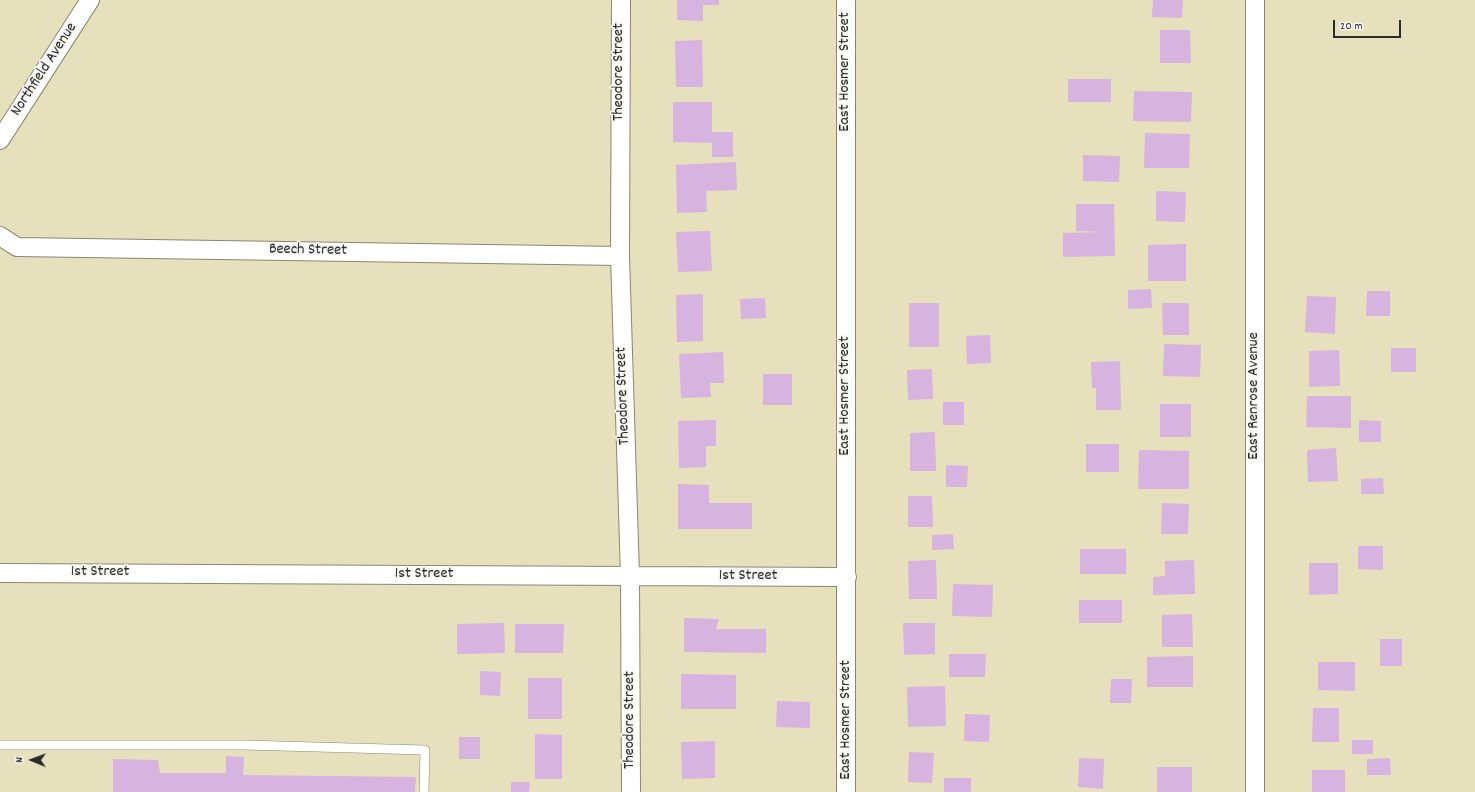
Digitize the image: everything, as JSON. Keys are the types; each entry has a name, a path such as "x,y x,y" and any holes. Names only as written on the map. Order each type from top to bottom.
{"street":[{"name":"Northfield Avenue","path":"0,140 90,0"},
{"name":"Theodore Street","path":"621,0 620,256 630,576 631,792"},
{"name":"East Hosmer Street","path":"846,0 846,792"},
{"name":"East Renrose Avenue","path":"1255,0 1255,792"},
{"name":"Beech Street","path":"0,236 18,247 620,256"},
{"name":"1st Street","path":"0,573 847,577"}],"lane":[{"path":"0,745 244,746 425,750 424,792"}],"building":[{"path":"677,0 719,0 719,5 703,5 703,21 677,20"},
{"path":"1153,0 1183,0 1182,18 1152,17"},
{"path":"1160,30 1190,30 1191,63 1160,63"},
{"path":"702,40 703,87 676,87 675,41"},
{"path":"1068,79 1111,79 1111,102 1068,102"},
{"path":"1134,91 1192,92 1191,122 1133,121"},
{"path":"673,102 712,102 712,132 733,132 733,157 712,157 712,143 673,142"},
{"path":"1145,133 1190,134 1189,168 1144,168"},
{"path":"1083,155 1120,156 1119,182 1083,181"},
{"path":"736,162 737,190 706,191 707,212 677,213 676,165"},
{"path":"1156,191 1186,192 1185,222 1156,221"},
{"path":"1076,204 1114,204 1115,256 1063,257 1063,233 1104,232 1076,231"},
{"path":"710,231 712,271 678,272 676,232"},
{"path":"1186,244 1186,281 1148,281 1148,245"},
{"path":"1151,289 1152,308 1128,309 1128,290"},
{"path":"1367,291 1390,291 1390,316 1366,316"},
{"path":"703,294 703,341 677,342 676,295"},
{"path":"1307,296 1336,297 1335,334 1305,332"},
{"path":"765,298 766,318 741,319 740,299"},
{"path":"909,303 939,303 939,347 909,347"},
{"path":"1162,303 1189,303 1189,335 1163,335"},
{"path":"990,335 991,363 967,364 966,336"},
{"path":"1164,344 1201,345 1200,377 1163,376"},
{"path":"1391,348 1416,348 1416,372 1391,372"},
{"path":"1339,350 1340,386 1309,387 1309,351"},
{"path":"723,352 724,383 710,383 711,397 681,398 679,354"},
{"path":"1120,361 1121,410 1096,410 1096,388 1092,388 1091,362"},
{"path":"932,369 933,399 908,400 907,370"},
{"path":"763,374 792,374 792,405 763,405"},
{"path":"1307,396 1351,396 1351,428 1306,427"},
{"path":"943,402 964,402 964,425 943,425"},
{"path":"1160,404 1191,404 1191,437 1160,437"},
{"path":"716,420 716,446 706,446 706,467 679,468 678,421"},
{"path":"1359,420 1381,421 1381,442 1359,442"},
{"path":"935,432 936,471 910,471 910,433"},
{"path":"1086,444 1119,444 1119,472 1086,472"},
{"path":"1336,448 1338,481 1308,482 1307,450"},
{"path":"1139,450 1189,451 1189,489 1138,489"},
{"path":"946,465 968,466 967,487 946,487"},
{"path":"1383,478 1384,494 1361,494 1361,479"},
{"path":"678,484 709,485 709,503 752,503 752,529 678,529"},
{"path":"908,496 932,496 933,527 908,527"},
{"path":"1162,503 1189,504 1188,534 1161,534"},
{"path":"953,534 954,549 932,550 932,535"},
{"path":"1358,546 1383,546 1383,570 1358,569"},
{"path":"1080,549 1126,549 1126,574 1080,574"},
{"path":"936,560 937,599 909,599 908,561"},
{"path":"1194,560 1195,594 1153,595 1153,577 1165,576 1165,561"},
{"path":"1309,563 1338,563 1338,594 1309,595"},
{"path":"953,584 993,585 992,617 952,616"},
{"path":"1079,600 1122,600 1122,623 1079,623"},
{"path":"1192,614 1193,647 1162,647 1162,615"},
{"path":"684,618 719,619 716,629 766,629 766,653 684,652"},
{"path":"504,623 505,653 457,654 457,624"},
{"path":"903,623 935,623 935,654 904,655"},
{"path":"515,624 564,624 563,653 515,653"},
{"path":"1380,639 1402,639 1402,666 1380,666"},
{"path":"949,654 986,654 985,677 949,677"},
{"path":"1193,656 1193,687 1147,687 1147,657"},
{"path":"1318,662 1355,662 1355,691 1318,690"},
{"path":"480,671 501,672 500,696 480,695"},
{"path":"681,674 736,675 736,709 681,709"},
{"path":"528,678 562,678 562,719 528,719"},
{"path":"1111,679 1132,679 1131,703 1110,703"},
{"path":"945,686 946,726 908,727 907,687"},
{"path":"777,701 810,702 810,728 776,727"},
{"path":"1313,708 1339,708 1339,742 1312,742"},
{"path":"965,714 990,715 989,742 964,741"},
{"path":"535,734 562,735 562,779 535,779"},
{"path":"459,737 480,737 480,759 459,759"},
{"path":"1352,740 1373,740 1373,754 1352,754"},
{"path":"715,741 715,778 682,779 681,742"},
{"path":"909,752 934,753 932,783 908,782"},
{"path":"226,756 244,757 243,775 416,777 415,792 113,792 113,759 158,760 160,773 226,773"},
{"path":"1079,758 1104,759 1103,789 1078,787"},
{"path":"1390,758 1391,775 1367,775 1367,759"},
{"path":"1157,767 1192,767 1192,792 1157,792"},
{"path":"1312,770 1345,770 1345,792 1312,792"},
{"path":"944,778 971,778 971,792 944,792"},
{"path":"511,782 530,782 529,792 511,792"}]}
